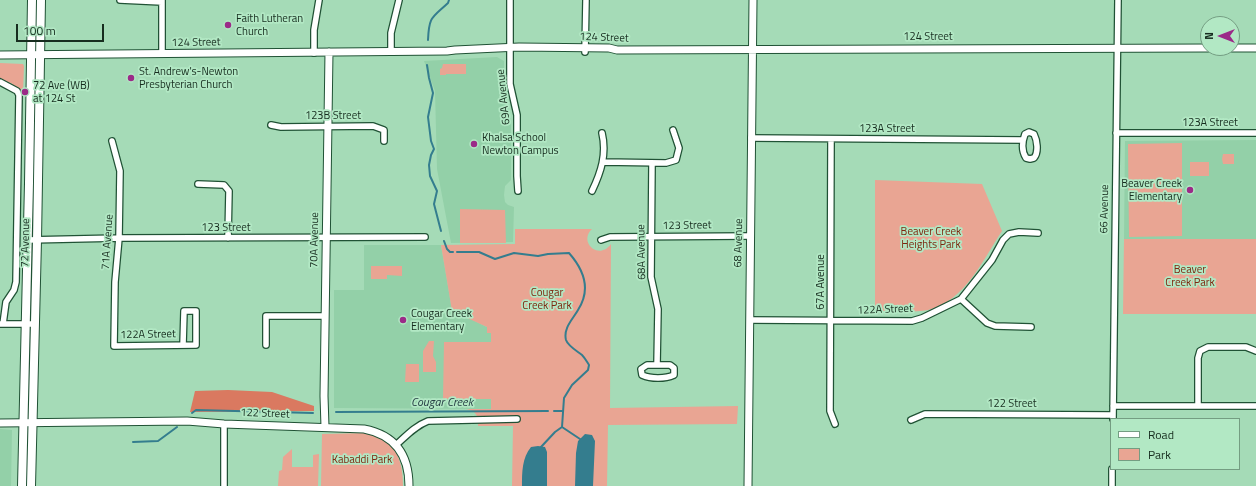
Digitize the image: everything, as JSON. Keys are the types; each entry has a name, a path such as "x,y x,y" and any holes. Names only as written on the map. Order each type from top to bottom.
{"main road":[{"name":"72 Avenue","path":"22,486 32,0"},
{"name":"72 Avenue","path":"31,486 41,0"}],"street":[{"path":"120,0 162,1 162,54"},
{"path":"314,53 314,30 319,0"},
{"path":"391,52 391,33 398,0"},
{"name":"69A Avenue","path":"510,0 510,84 517,115 518,191"},
{"path":"585,50 586,0"},
{"name":"68 Avenue","path":"748,486 753,0"},
{"name":"66 Avenue","path":"1113,417 1118,0"},
{"name":"124 Street","path":"0,55 31,56 447,52 455,50 585,50 609,48 617,50 1200,48"},
{"path":"1240,48 1256,48"},
{"name":"70A Avenue","path":"326,427 324,396 328,52"},
{"name":"72 Avenue","path":"0,82 17,91 19,95 16,282 14,290 6,302 1,324"},
{"name":"123B Street","path":"271,125 281,127 372,126 384,130 384,141"},
{"path":"603,162 666,163 676,160 679,148 673,130"},
{"path":"592,191 603,162 604,144 602,133"},
{"name":"123A Street","path":"1116,133 1256,133"},
{"name":"123A Street","path":"751,138 1022,140"},
{"name":"67A Avenue","path":"832,139 830,411 835,424"},
{"name":"71A Avenue","path":"112,141 120,170 119,238 115,282 114,346"},
{"name":"68A Avenue","path":"652,163 651,277 658,309 657,365"},
{"path":"198,184 224,185 229,190 228,238"},
{"path":"1031,327 995,326 987,323 961,299 992,260 1009,234 1019,232 1038,233"},
{"name":"123 Street","path":"601,240 610,237 750,236"},
{"name":"123 Street","path":"28,240 119,238 425,237"},
{"name":"122A Street","path":"750,320 912,322 961,299"},
{"name":"122A Street","path":"114,346 140,347 196,345 196,311 184,311 183,345"},
{"path":"266,345 266,316 325,316"},
{"path":"1,324 35,324"},
{"path":"1198,406 1198,358 1200,350 1208,347 1246,347 1256,351"},
{"path":"647,365 657,365 670,365 674,368 674,375 668,377 647,378 642,375 641,369 647,365"},
{"path":"1113,406 1256,406"},
{"name":"122 Street","path":"911,420 925,414 1113,417"},
{"path":"409,486 407,463 396,445 422,423 428,421 517,419"},
{"name":"122 Street","path":"0,423 178,421 364,429 375,431 388,438 396,445"},
{"path":"224,424 224,486"},
{"path":"1112,470 1112,486"}],"shaded area":[{"name":"Khalsa School Newton Campus","path":"497,57 504,61 504,87 511,120 511,180 505,186 504,195 505,202 514,207 513,242 451,243 437,169 435,91 424,61"},
{"name":"Beaver Creek Elementary","path":"1256,140 1256,239 1124,239 1125,141"},
{"name":"Cougar Creek Elementary","path":"364,245 441,245 452,310 491,329 491,409 334,408 334,290 364,290"},
{"path":"228,390 272,392 314,406 314,411 190,412 195,391"},
{"path":"0,429 12,430 11,486 0,486"}],"green space":[{"path":"0,63 23,64 23,93 11,83 0,81"},
{"path":"443,64 466,64 466,74 440,75 440,69 442,68"},
{"path":"1182,143 1182,236 1129,237 1128,144"},
{"path":"1223,154 1234,154 1234,164 1223,164"},
{"path":"1190,162 1209,162 1209,176 1190,176"},
{"name":"Beaver Creek Heights Park","path":"875,180 982,184 1002,231 972,278 963,289 941,305 922,311 875,311"},
{"path":"460,209 505,210 506,243 460,243"},
{"name":"Cougar Creek Park","path":"515,229 592,229 588,234 587,239 592,248 601,251 606,249 611,244 610,408 738,406 737,424 608,425 607,486 512,486 513,426 478,426 476,414 466,409 491,409 491,399 443,399 444,342 491,342 491,333 487,333 487,327 452,311 441,245 515,244"},
{"name":"Beaver Creek Park","path":"1124,239 1256,239 1256,314 1123,314"},
{"path":"371,266 402,266 402,276 387,275 387,279 371,279"},
{"path":"429,341 434,341 433,356 436,362 436,372 423,372 423,351"},
{"path":"406,364 419,364 419,382 405,382"},
{"name":"Kabaddi Park","path":"367,433 377,436 391,446 396,452 403,476 403,486 321,486 322,434"},
{"path":"292,449 292,467 313,467 313,455 319,454 318,486 278,486 279,471 282,470 283,457"}],"water":[{"path":"585,434 592,435 595,441 593,486 575,486 578,441"},
{"path":"531,447 545,447 547,452 547,486 522,486 522,470 524,460"}],"waterway":[{"name":"Cougar Creek","path":"428,40 429,26 432,18 448,3 449,0"},
{"name":"Cougar Creek","path":"427,65 433,93 428,117 431,141 434,149 429,165 430,176 437,191 434,204 441,231"},
{"name":"Cougar Creek","path":"444,241 447,249 450,252 453,252"},
{"name":"Cougar Creek","path":"457,252 479,252 495,259 514,253 538,256 569,253 579,266 584,280 584,295 582,303 569,324 565,336 567,342 583,356 589,365 588,370 572,385 564,398 562,427 580,439"},
{"name":"Cougar Creek","path":"192,413 196,410 313,413"},
{"name":"Cougar Creek","path":"336,412 548,411"},
{"name":"Cougar Creek","path":"554,411 562,411"},
{"name":"Cougar Creek","path":"133,442 158,441 177,427"},
{"name":"Cougar Creek","path":"541,447 555,432 562,427"}],"place":[{"name":"Faith Lutheran Church","path":"228,25"},
{"name":"St. Andrew's-Newton Presbyterian Church","path":"131,78"},
{"name":"72 Ave (WB) at 124 St","path":"25,92"},
{"name":"Khalsa School Newton Campus","path":"474,144"},
{"name":"Beaver Creek Elementary","path":"1190,190"},
{"name":"Cougar Creek Elementary","path":"403,320"}]}
